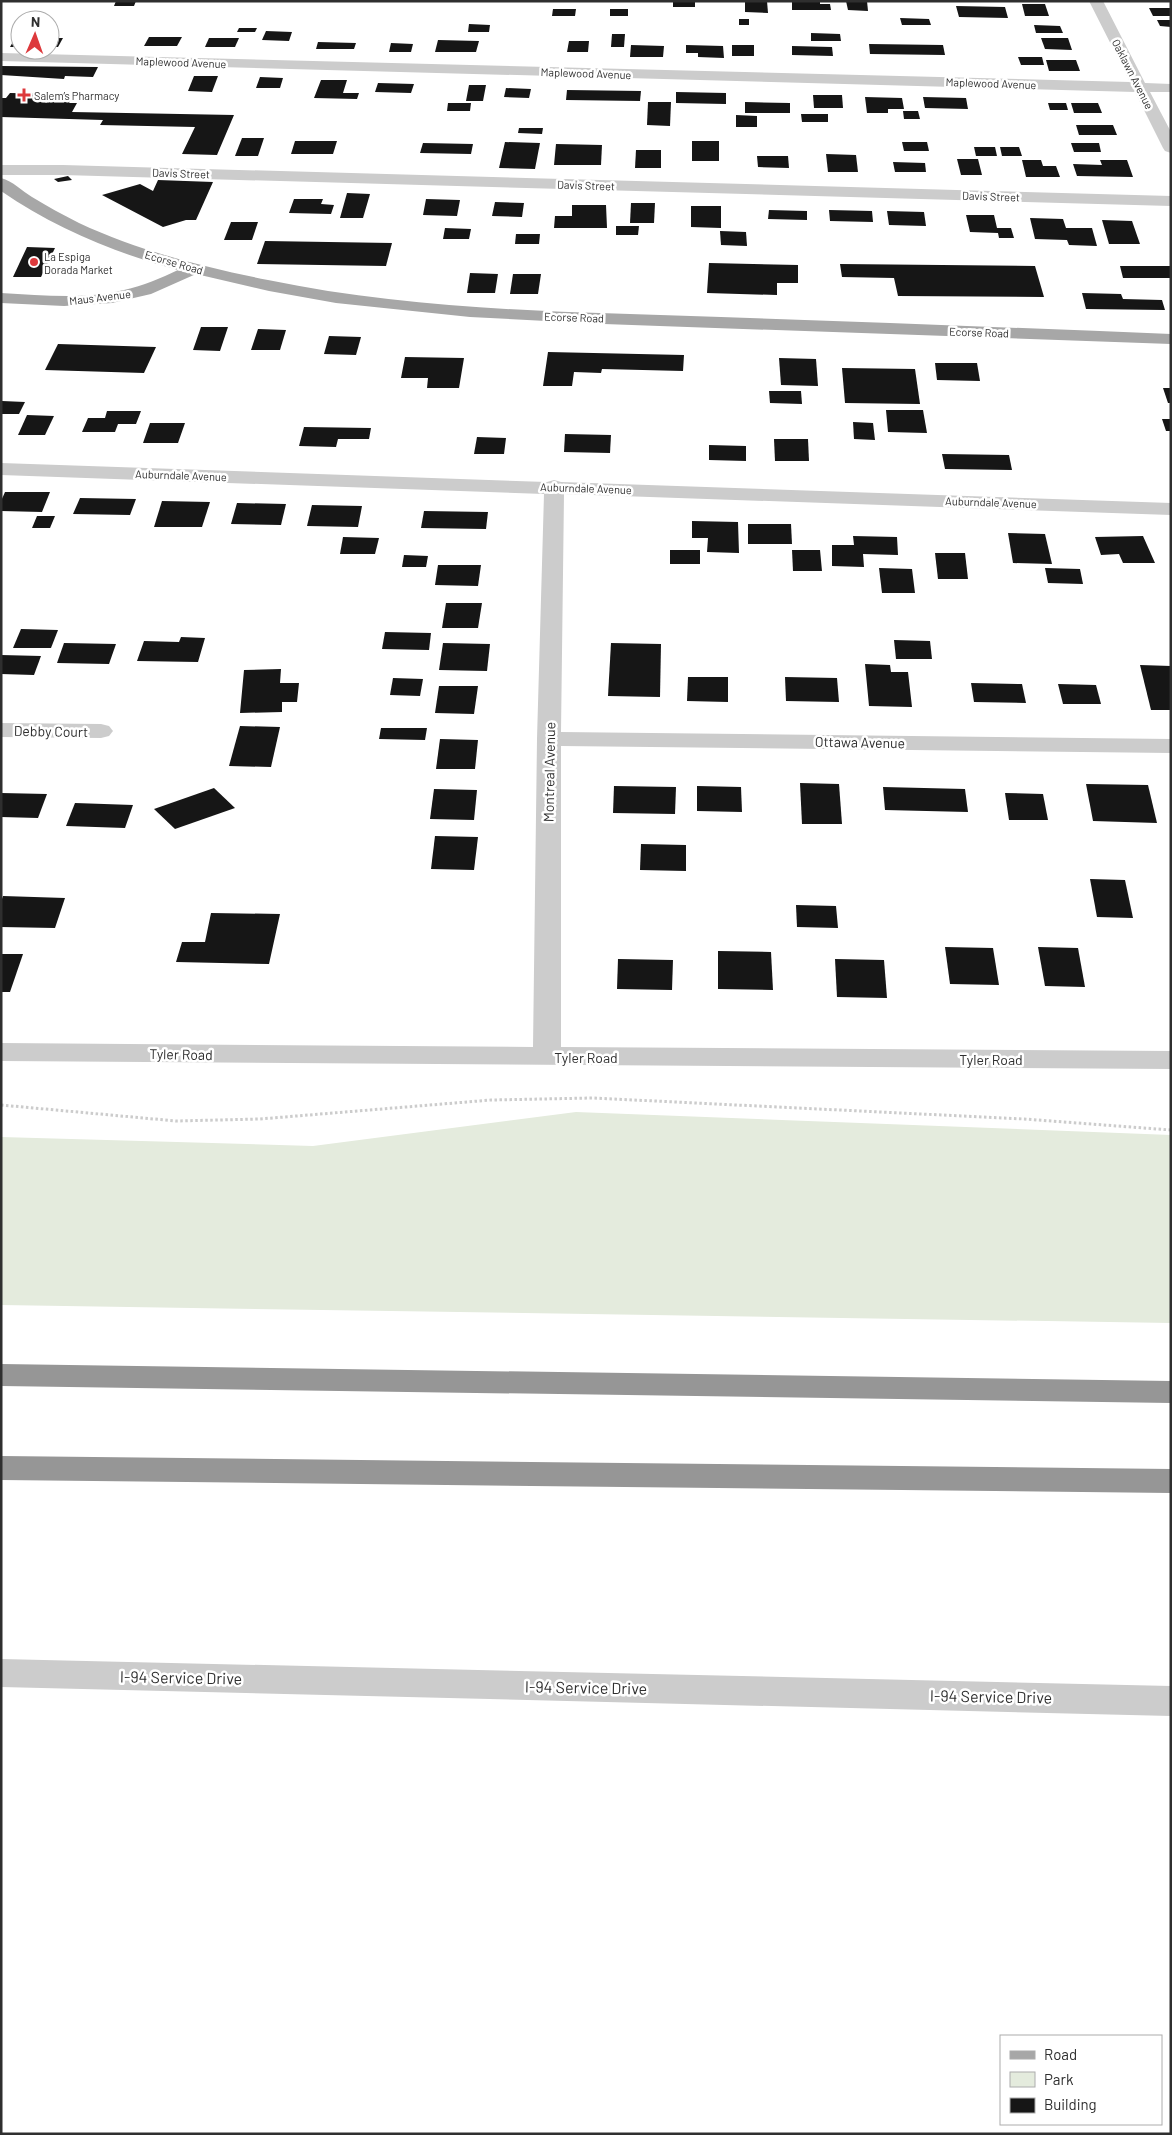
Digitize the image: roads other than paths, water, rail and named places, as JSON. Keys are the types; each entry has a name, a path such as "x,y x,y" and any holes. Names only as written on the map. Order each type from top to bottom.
{"highway":[{"path":"1,1375 1171,1392"},
{"path":"1,1468 1171,1481"}],"main road":[{"name":"Ecorse Road","path":"1,183 44,211 86,232 146,254 194,269 330,298 508,315 1171,339"},
{"name":"Maus Avenue","path":"1,298 58,301 125,296 162,284 194,269"}],"street":[{"name":"Oaklawn Avenue","path":"1096,1 1171,148"},
{"name":"Maplewood Avenue","path":"1,57 1171,88"},
{"name":"Davis Street","path":"1,170 83,170 1171,201"},
{"name":"Auburndale Avenue","path":"1,469 554,486 1171,509"},
{"name":"Montreal Avenue","path":"547,1057 549,739 554,486"},
{"name":"Debby Court","path":"1,730 101,731"},
{"name":"Ottawa Avenue","path":"549,739 1171,746"},
{"name":"Tyler Road","path":"1,1052 1171,1060"},
{"name":"I-94 Service Drive","path":"1,1673 1171,1701"}],"place":[{"name":"Salem’s Pharmacy","path":"24,95"},
{"name":"La Espiga Dorada Market","path":"34,262"}]}
